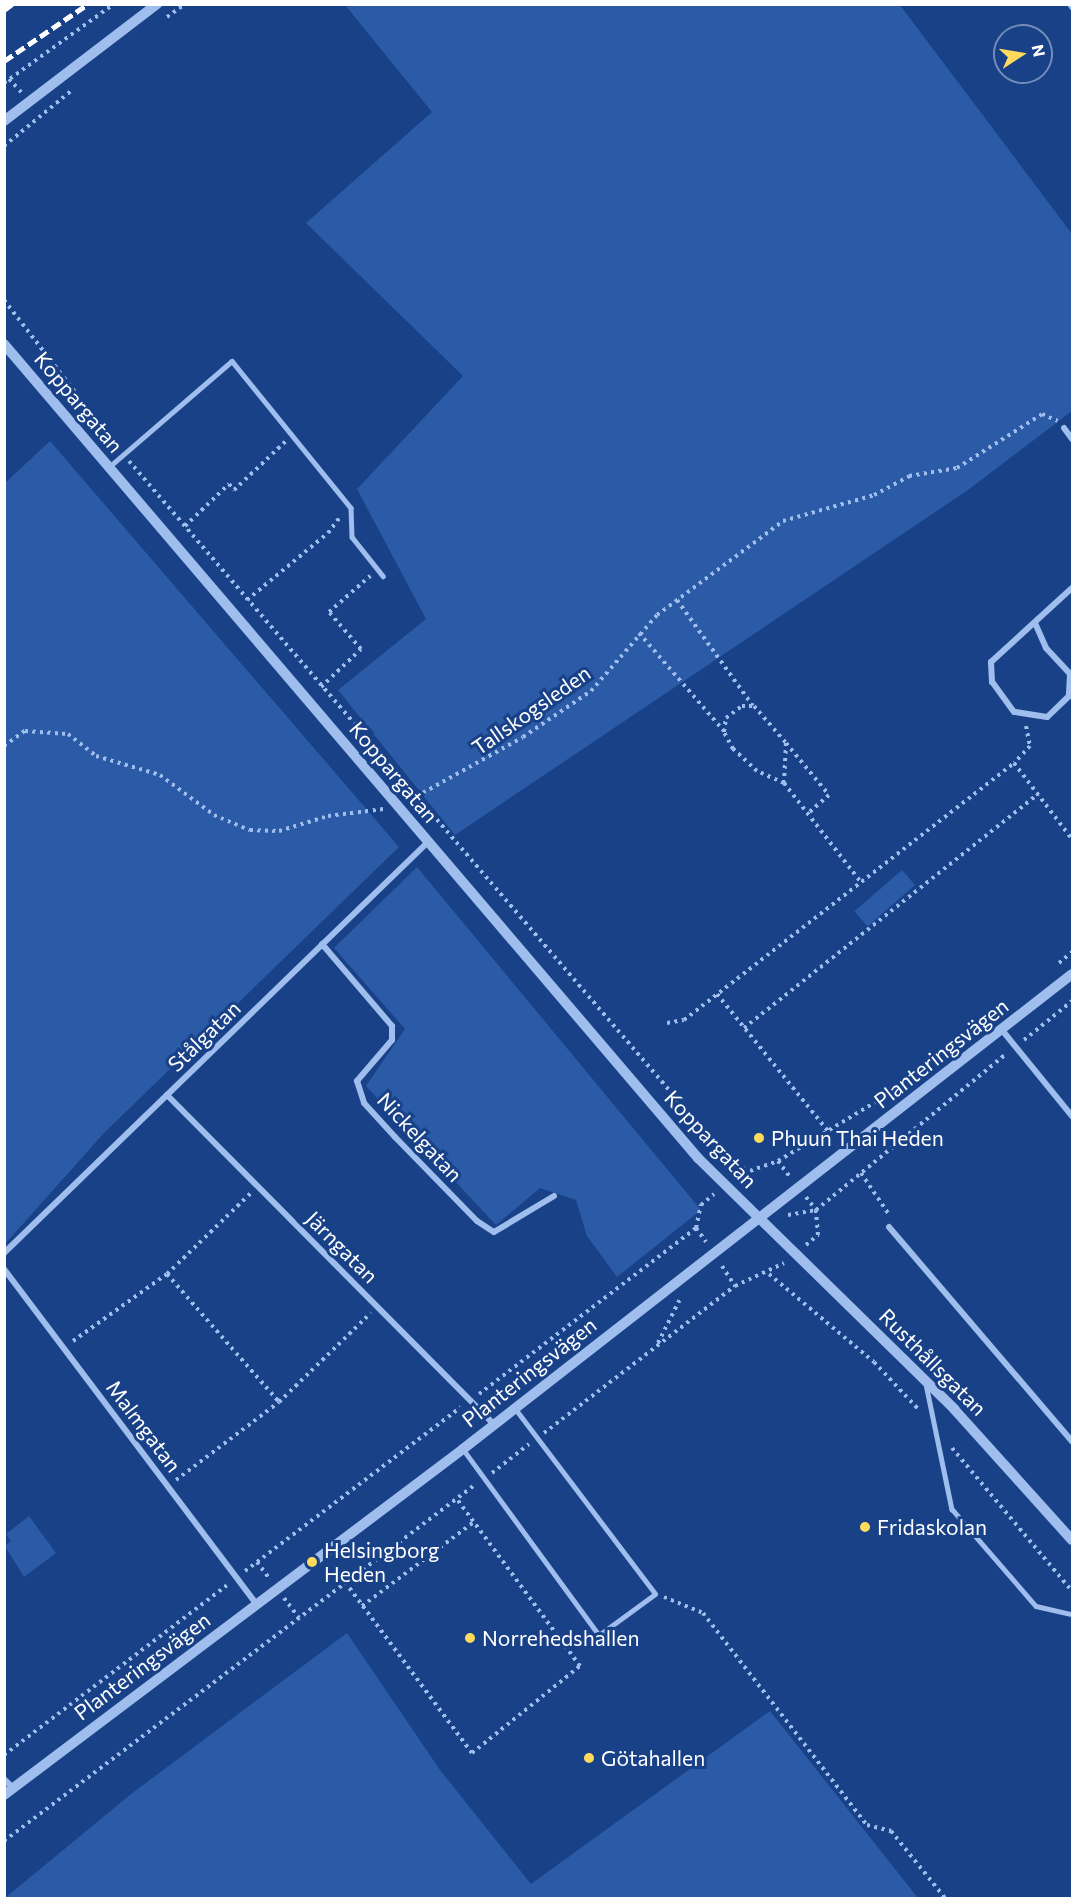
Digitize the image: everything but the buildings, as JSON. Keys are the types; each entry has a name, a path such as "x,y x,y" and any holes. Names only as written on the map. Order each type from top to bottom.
{"street":[{"path":"4,122 157,4"},
{"name":"Koppargatan","path":"4,344 428,842 725,1185 759,1220"},
{"path":"1064,428 1072,439"},
{"path":"1035,623 1046,648 1070,674 1069,696 1047,717 1024,717 992,682 991,662 1072,588"},
{"name":"Stålgatan","path":"4,1253 428,842"},
{"name":"Nickelgatan","path":"322,944 393,1026 392,1040 357,1081 364,1103 395,1137 477,1221 494,1232 554,1196"},
{"name":"Planteringsvägen","path":"9,1791 463,1449 513,1407 759,1220 1072,974"},
{"path":"1002,1030 1072,1116"},
{"name":"Järngatan","path":"167,1095 493,1423"},
{"name":"Rusthållsgatan","path":"759,1220 926,1382 1072,1540"},
{"path":"889,1227 1072,1442"},
{"name":"Malmgatan","path":"4,1269 256,1603"},
{"path":"4,1779 9,1791"}],"lane":[{"path":"109,467 232,361 294,433 351,508 352,537 383,576"},
{"path":"926,1382 930,1421 952,1509 1036,1606 1072,1614"},
{"path":"463,1449 599,1635 654,1594 513,1407"}],"path":[{"path":"4,83 114,4"},
{"path":"4,300 124,454 321,687 700,1126 744,1169"},
{"name":"Tallskogsleden","path":"4,746 25,731 68,734 96,756 160,776 214,815 250,830 279,831 327,816 398,807 513,743 591,691 639,633 677,600 789,519 874,495 909,476 957,468 1042,414 1064,428"},
{"path":"185,526 229,484 234,490 294,433"},
{"path":"247,600 351,508"},
{"path":"321,687 361,649 329,612 378,570"},
{"path":"677,600 754,706 829,795 808,813"},
{"path":"639,633 724,732 733,749 757,771 784,783 860,881"},
{"path":"724,732 726,718 742,705 754,706"},
{"path":"668,1023 684,1020 860,881 1014,764 1030,746 1024,717"},
{"path":"784,783 786,743"},
{"path":"1014,764 1072,839"},
{"path":"744,1028 1038,794"},
{"path":"1048,972 1072,952"},
{"path":"717,994 828,1131"},
{"path":"4,1841 735,1286 770,1274 818,1235 816,1210 1072,1001"},
{"path":"4,1755 696,1228 701,1205 744,1169 778,1161 912,1078"},
{"path":"861,1173 891,1212 889,1227"},
{"path":"64,1347 167,1274 258,1186"},
{"path":"167,1274 279,1402"},
{"path":"656,1346 676,1311 687,1275"},
{"path":"168,1486 279,1402 378,1307"},
{"path":"345,1582 471,1753 580,1666 457,1498"},
{"path":"362,1606 474,1522"},
{"path":"654,1594 703,1613 867,1825 891,1831 945,1899"}],"shaded area":[{"path":"345,5 900,5 1072,234 1072,411 968,490 455,835 338,690 426,619 357,489 463,376 306,223 432,112"},
{"path":"50,441 399,847 104,1133 5,1244 5,483"},
{"path":"417,867 701,1210 617,1277 587,1236 576,1200 540,1188 496,1225 366,1086 405,1029 334,948"},
{"path":"902,870 915,885 868,926 854,911"},
{"path":"29,1516 56,1553 24,1577 5,1546 11,1541 6,1534"},
{"path":"347,1633 440,1770 531,1884 770,1711 918,1898 5,1898 131,1794"}],"railway":[{"path":"4,10 12,4"},
{"path":"4,61 88,4"}],"place":[{"name":"Phuun Thai Heden","path":"759,1138"},
{"name":"Fridaskolan","path":"865,1527"},
{"name":"Helsingborg Heden","path":"312,1562"},
{"name":"Norrehedshallen","path":"470,1638"},
{"name":"Götahallen","path":"589,1758"}]}
